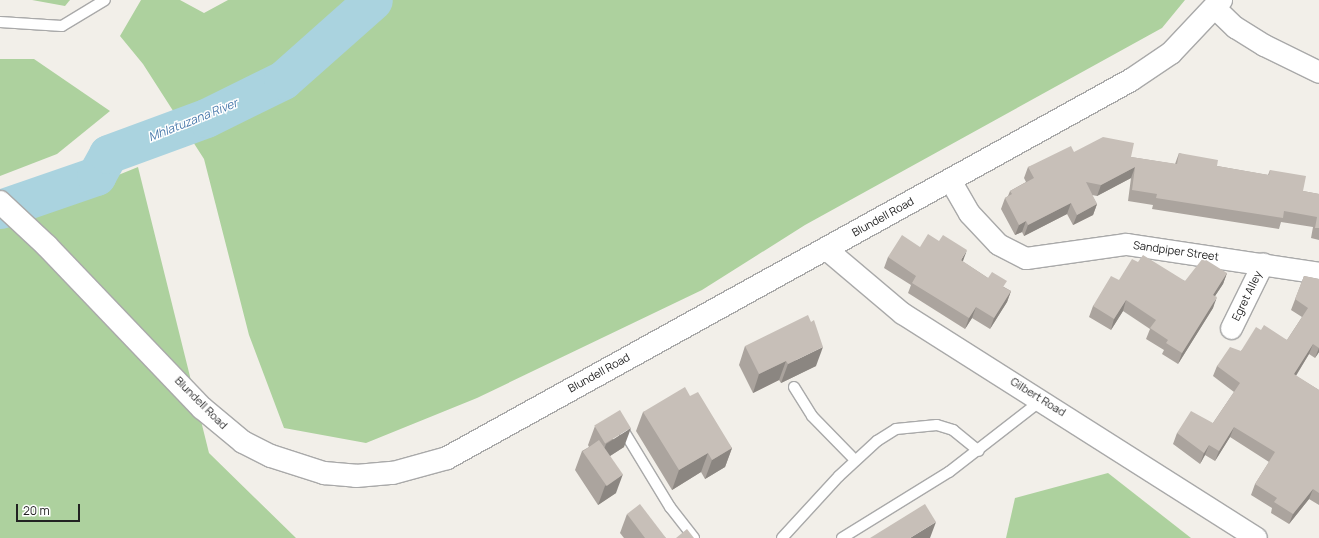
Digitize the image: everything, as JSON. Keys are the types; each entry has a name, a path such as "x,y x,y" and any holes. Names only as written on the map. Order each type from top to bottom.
{"street":[{"path":"1218,4 1235,27 1264,45 1319,72"},
{"name":"Blundell Road","path":"0,202 145,347 212,418 242,442 264,453 324,473 356,476 393,474 447,458 1131,80 1170,53 1218,4"},
{"name":"Sandpiper Street","path":"950,180 968,213 998,244 1026,258 1126,244 1262,263 1319,273"},
{"name":"Gilbert Road","path":"825,248 902,313 1043,399 1256,538"},
{"name":"Egret Alley","path":"1231,328 1262,263"}],"lane":[{"path":"0,22 62,26 105,0"},
{"path":"794,387 812,416 855,460"},
{"path":"842,538 979,451 1043,399"},
{"path":"782,538 855,460 896,429 918,424 953,430 979,451"},
{"path":"625,433 670,507 694,538"}],"green space":[{"path":"32,0 70,0 65,6"},
{"path":"141,0 180,0 204,13 228,0 1185,0 1162,28 805,225 702,290 477,398 366,443 284,428 249,335 204,159 143,64 120,36"},
{"path":"0,59 34,59 110,111 57,154 0,176"},
{"path":"138,167 209,453 296,538 0,538 0,223"},
{"path":"1108,473 1191,538 1006,538 1015,498"}],"building":[{"path":"1103,137 1134,143 1131,157 1177,164 1179,153 1218,160 1217,166 1269,175 1270,170 1306,176 1303,191 1319,194 1319,228 1315,228 1317,217 1284,211 1283,218 1156,198 1157,194 1132,190 1135,167 1101,185 1086,182 1097,204 1077,215 1071,203 1028,225 1026,221 1019,225 1005,198 1012,194 1010,191 1034,178 1028,167 1071,146 1074,152"},
{"path":"928,234 939,241 943,235 967,250 961,260 988,278 992,272 1007,281 1003,287 1011,291 994,318 976,307 969,318 912,283 916,276 888,257 902,235 920,247"},
{"path":"1143,255 1185,281 1203,258 1227,273 1213,295 1217,297 1182,353 1166,343 1168,340 1150,328 1156,320 1126,300 1114,319 1093,306 1111,276 1119,280 1132,259 1138,262"},
{"path":"1304,276 1319,279 1319,348 1313,344 1294,374 1319,390 1319,493 1313,489 1293,514 1274,502 1277,498 1255,484 1275,452 1234,427 1219,451 1209,445 1204,453 1177,433 1191,411 1213,423 1240,383 1217,366 1230,347 1241,351 1256,327 1261,330 1264,325 1287,340 1308,308 1295,299"},
{"path":"808,315 811,322 814,320 823,347 788,364 786,361 759,374 745,346"},
{"path":"685,387 690,396 698,392 732,448 712,460 708,453 679,470 643,412"},
{"path":"620,410 631,428 605,443 594,425"},
{"path":"599,440 623,474 607,486 583,451"},
{"path":"640,504 666,538 645,538 627,514"},
{"path":"925,504 936,522 910,538 870,538"},
{"path":"687,529 694,538 676,538"}],"waterway":[{"name":"Mhlatuzana River","path":"0,209 96,176 108,154 206,118 283,80 373,0"}]}
